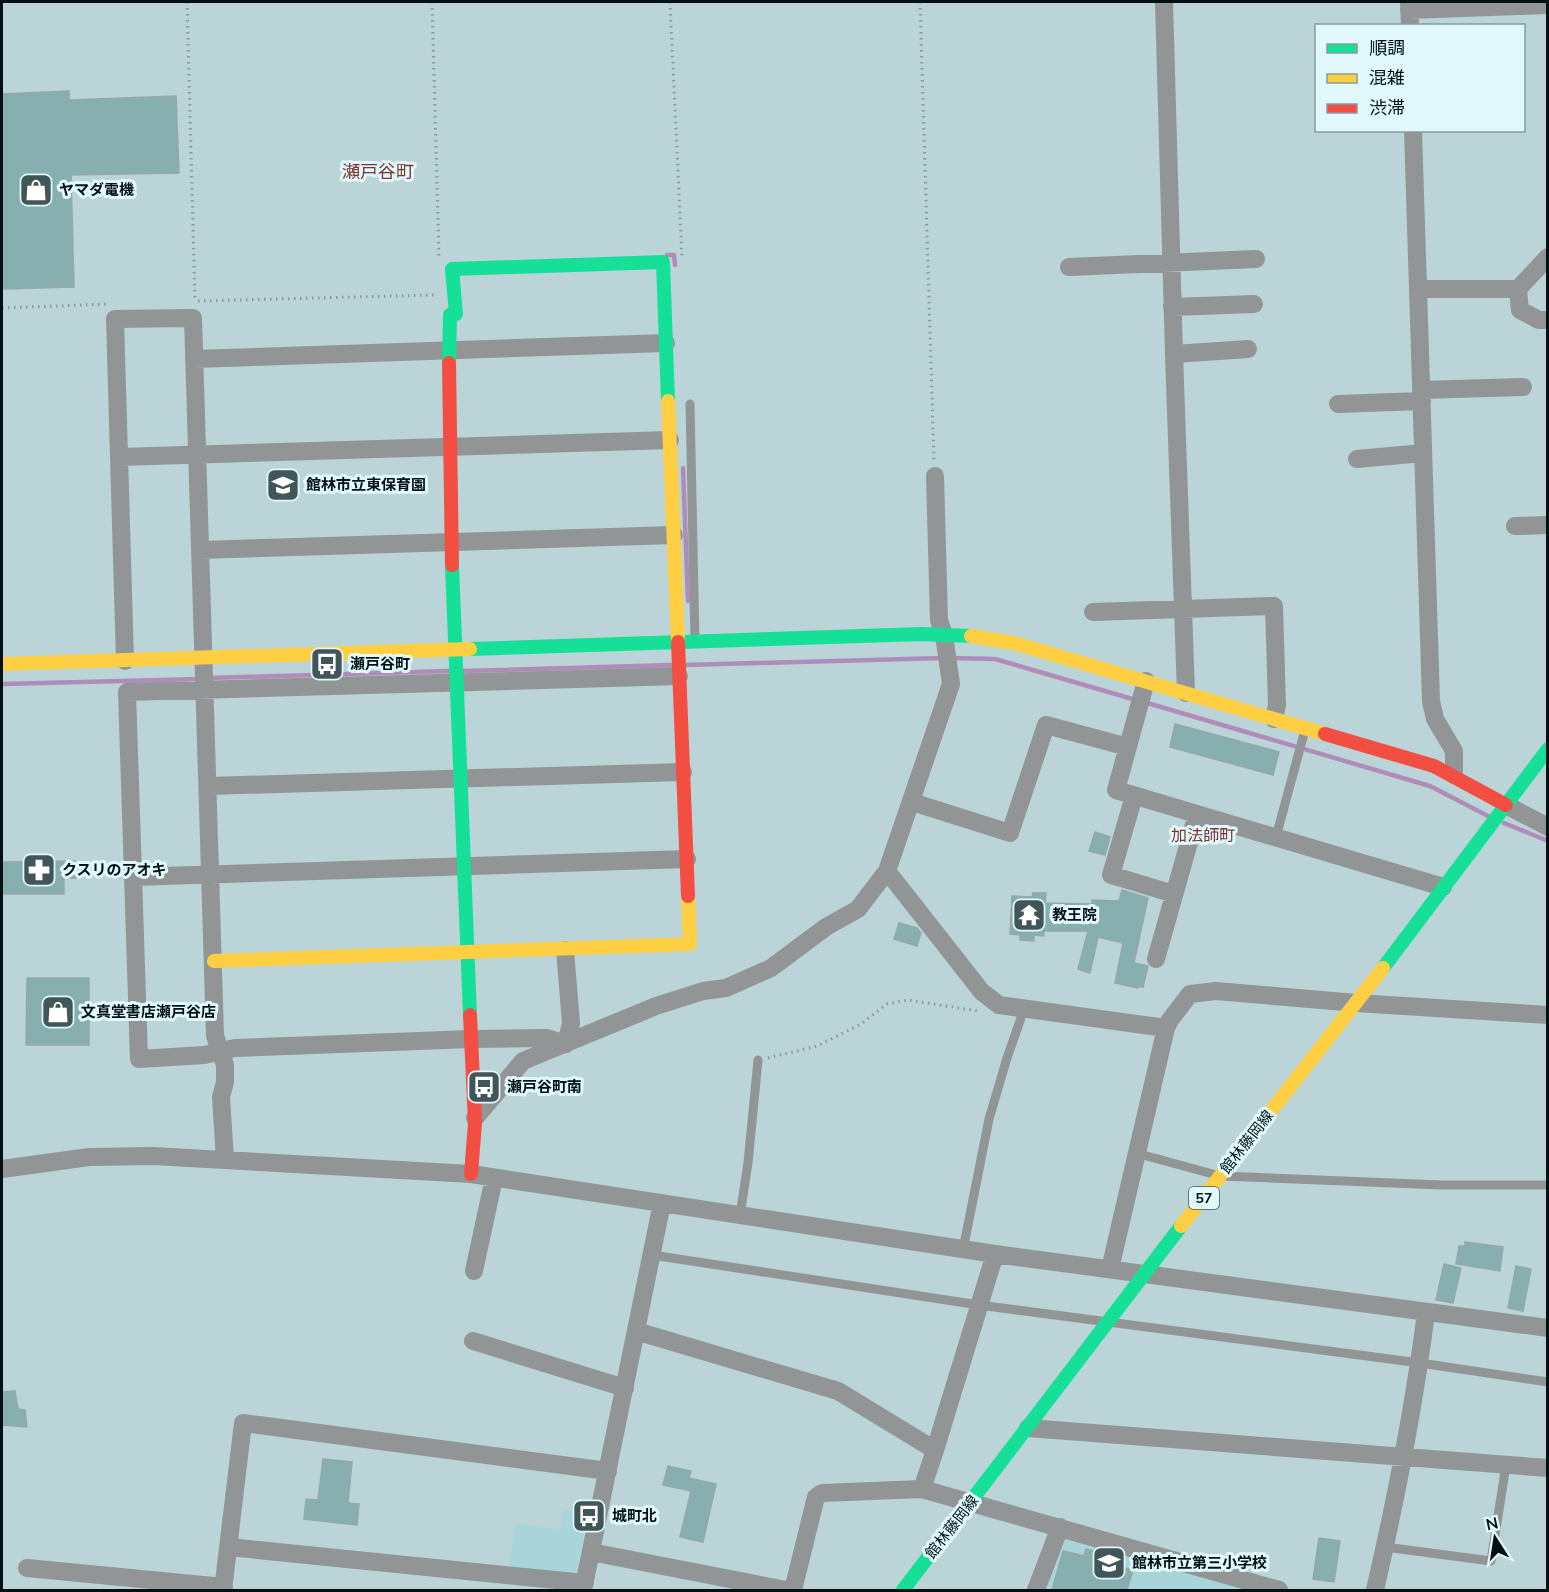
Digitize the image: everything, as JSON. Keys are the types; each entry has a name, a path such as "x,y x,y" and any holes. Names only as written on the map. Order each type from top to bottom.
{"street":[{"path":"1164,2 1186,693"},
{"path":"1409,12 1548,5"},
{"path":"1413,132 1431,701 1435,719 1454,751 1454,776"},
{"path":"1418,289 1518,289 1548,257"},
{"path":"1069,267 1256,260"},
{"path":"214,961 468,952 565,950 690,944 663,262 452,269 456,314 450,315 449,351 452,542 456,682 461,779 464,866 468,952 471,1039 475,1118 471,1174"},
{"path":"1518,289 1520,310 1539,320 1548,320"},
{"path":"1172,307 1254,304"},
{"path":"125,661 116,319 193,318 215,1036 225,1065 225,1082 221,1096 225,1160"},
{"path":"194,359 666,343"},
{"path":"1174,354 1248,349"},
{"path":"1338,404 1523,387"},
{"path":"120,457 670,440"},
{"path":"1357,459 1423,453"},
{"path":"475,1118 523,1061 656,1006 703,991 726,988 771,968 826,927 858,909 887,871 951,684 944,635 939,620 934,476"},
{"path":"1515,526 1548,525"},
{"path":"201,550 674,535"},
{"path":"1093,612 1274,606 1277,705 1274,719"},
{"path":"2,664 695,642 980,636 1014,643 1434,766 1548,827"},
{"path":"566,1044 547,1038 471,1039 235,1048 204,1055 139,1059 127,692 680,676"},
{"path":"1146,681 1116,790 1443,887"},
{"path":"912,802 1010,833 1046,725 1128,747"},
{"name":"館林藤岡線","path":"909,1589 971,1502 1220,1176 1356,1003 1548,749"},
{"path":"209,786 683,772"},
{"path":"1134,796 1112,875 1174,894"},
{"path":"1156,959 1197,814"},
{"path":"133,877 687,859"},
{"path":"887,871 982,992 999,1005 1166,1028"},
{"path":"565,950 571,1023 566,1044"},
{"path":"1110,1269 1166,1028 1190,994 1208,991 1548,1015"},
{"path":"2,1170 89,1157 153,1156 471,1174 963,1250 1548,1328"},
{"path":"474,1271 494,1178"},
{"path":"228,1547 584,1587 662,1203"},
{"path":"922,1489 995,1254"},
{"path":"1375,1590 1402,1457 1426,1313"},
{"path":"636,1331 838,1392 935,1450"},
{"path":"473,1341 625,1388"},
{"path":"27,1568 99,1583 224,1589 243,1423 608,1470"},
{"path":"1028,1428 1548,1468"},
{"path":"793,1590 816,1497 822,1493 922,1489 1279,1590"},
{"path":"1036,1590 1060,1527"},
{"path":"591,1552 786,1590"}],"lane":[{"path":"690,404 695,642"},
{"path":"1276,837 1305,728"},
{"path":"963,1250 989,1119 1021,1018 1020,1009"},
{"path":"740,1215 748,1163 758,1060"},
{"path":"1136,1153 1220,1176 1441,1185 1548,1185"},
{"path":"652,1255 979,1305 1548,1382"},
{"path":"1385,1548 1491,1561 1506,1466"}],"path":[{"path":"187,2 195,301"},
{"path":"432,2 439,259"},
{"path":"670,2 683,262"},
{"path":"920,2 934,476"},
{"path":"185,302 439,295"},
{"path":"2,308 119,304"},
{"path":"758,1060 817,1046 861,1024 887,1004 908,1000 980,1011 999,1005"}],"shaded area":[{"path":"563,1510 587,1514 576,1576 509,1570 516,1524 560,1529"},
{"name":"館林市立第三小学校","path":"1064,1535 1263,1590 1046,1590"}],"building":[{"name":"ヤマダ電機","path":"69,91 69,100 176,96 179,173 71,175 74,287 2,289 2,94"},
{"path":"1175,724 1279,752 1273,775 1170,747"},
{"path":"1095,832 1110,837 1105,855 1089,851"},
{"name":"クスリのアオキ","path":"75,861 76,878 64,878 64,894 2,894 2,862"},
{"path":"1122,890 1148,898 1134,963 1148,966 1143,987 1115,983 1123,943 1098,937 1090,973 1078,969 1088,931 1044,931 1044,936 1034,935 1034,941 1020,940 1020,935 1010,934 1012,896 1032,897 1033,893 1046,893 1045,903 1092,904 1092,900 1119,901"},
{"path":"899,923 917,928 921,933 917,946 894,939"},
{"name":"文真堂書店瀬戸谷店","path":"27,978 89,978 89,1045 26,1045"},
{"path":"1465,1242 1503,1247 1500,1271 1456,1264 1459,1246 1465,1246"},
{"path":"1444,1264 1461,1268 1453,1303 1436,1300"},
{"path":"1516,1266 1531,1269 1523,1311 1508,1308"},
{"path":"15,1391 18,1409 25,1410 27,1427 2,1425 2,1392"},
{"path":"323,1459 352,1462 348,1503 359,1504 357,1525 304,1519 306,1499 318,1500"},
{"path":"668,1466 691,1471 689,1478 716,1484 703,1542 680,1537 691,1491 663,1485"},
{"path":"1319,1538 1340,1541 1334,1582 1313,1579"},
{"path":"1086,1549 1113,1557 1111,1564 1133,1570 1127,1590 1052,1590 1063,1551 1084,1556"}],"waterway":[{"path":"667,255 674,255 675,265"},
{"path":"683,468 688,601"},
{"path":"685,665 943,658"},
{"path":"952,658 995,659 1136,700"},
{"path":"463,671 671,665"},
{"path":"208,678 449,671"},
{"path":"2,684 200,679"},
{"path":"1144,702 1430,786 1488,816"},
{"path":"1504,823 1548,841"}],"traffic: fast":[{"path":"449,363 450,315 456,314 452,269 663,262 668,401"},
{"path":"452,565 470,1015"},
{"path":"470,649 922,634 971,636"},
{"path":"1383,968 1548,749"},
{"path":"903,1590 1181,1226"}],"traffic: slow":[{"path":"668,401 678,642"},
{"path":"971,636 1014,643 1325,734"},
{"path":"2,664 470,649"},
{"path":"214,961 690,944 688,896"},
{"path":"1181,1226 1383,968"}],"traffic: jam":[{"path":"449,363 452,565"},
{"path":"678,642 688,896"},
{"path":"1325,734 1434,766 1506,805"},
{"path":"470,1015 475,1123 471,1174"}],"place":[{"name":"ヤマダ電機","path":"36,190"},
{"name":"館林市立東保育園","path":"283,485"},
{"name":"瀬戸谷町","path":"327,664"},
{"name":"クスリのアオキ","path":"39,870"},
{"name":"教王院","path":"1029,915"},
{"name":"文真堂書店瀬戸谷店","path":"58,1012"},
{"name":"瀬戸谷町南","path":"484,1087"},
{"name":"城町北","path":"589,1516"},
{"name":"館林市立第三小学校","path":"1109,1563"}],"district":[{"name":"瀬戸谷町","path":"378,172"},
{"name":"加法師町","path":"1203,835"}]}
